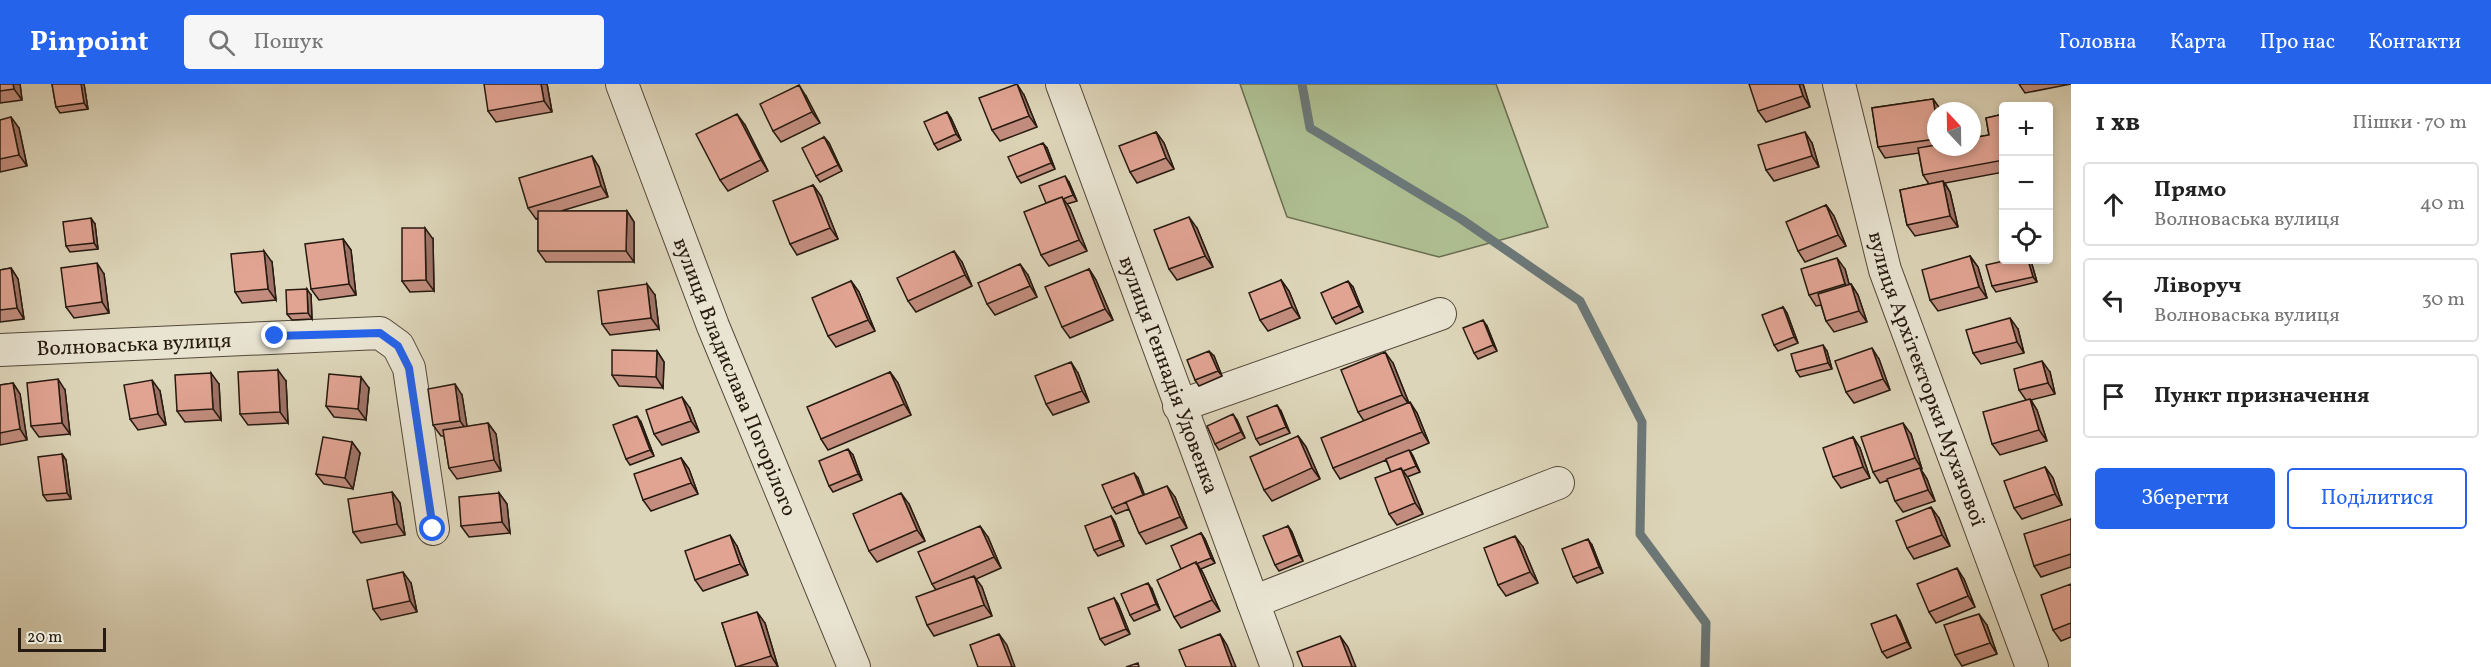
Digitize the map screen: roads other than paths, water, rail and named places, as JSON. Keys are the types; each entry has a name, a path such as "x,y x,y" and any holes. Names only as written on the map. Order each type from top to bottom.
{"street":[{"name":"вулиця Владислава Погорілого","path":"622,84 720,342 854,667"},
{"name":"вулиця Геннадія Удовенка","path":"1062,84 1277,667"},
{"name":"вулиця Архітекторки Мухачової","path":"1839,84 1885,270 2032,667"},
{"path":"1179,406 1440,314"},
{"name":"Волноваська вулиця","path":"0,350 380,333 398,346 409,368 433,529"},
{"path":"1253,602 1558,483"}],"waterway":[{"path":"1302,84 1310,128 1461,219 1580,301 1642,422 1640,534 1706,623 1705,667"}]}
